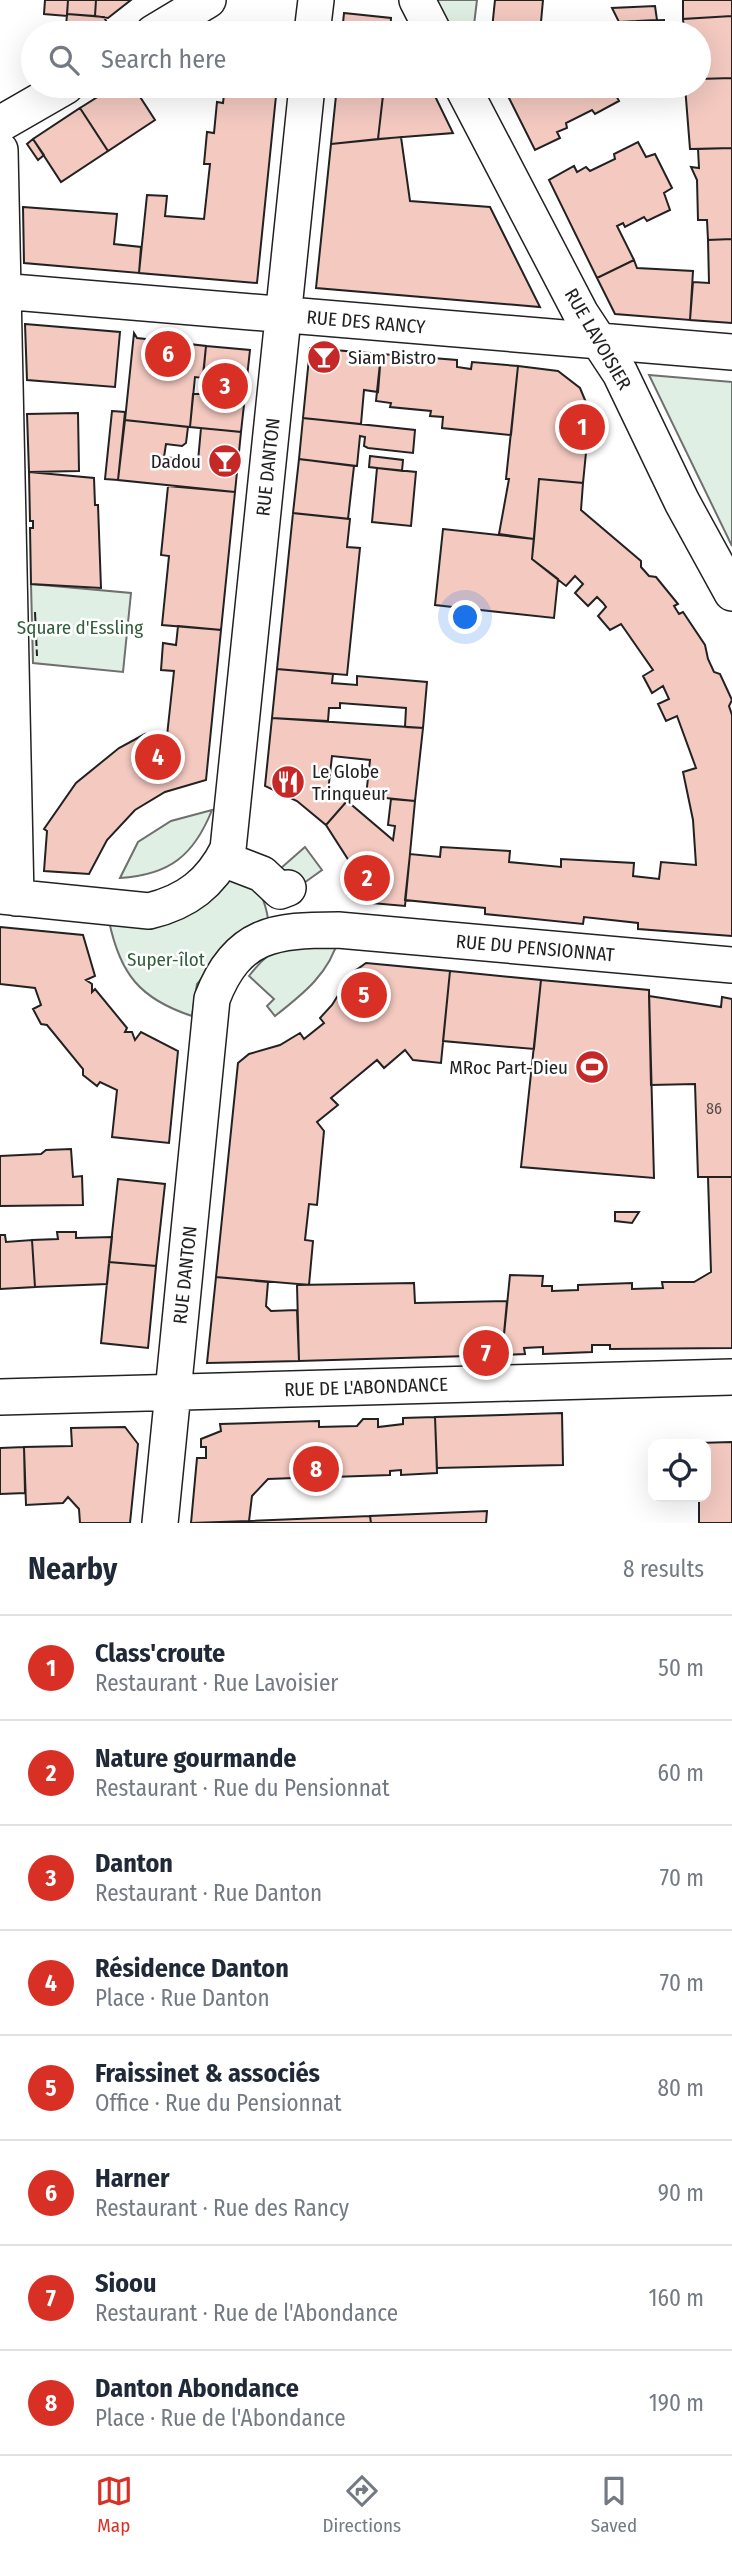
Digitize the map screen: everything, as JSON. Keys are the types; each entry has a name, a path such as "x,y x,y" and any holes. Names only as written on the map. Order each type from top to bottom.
{"street":[{"path":"173,21 208,0"},
{"path":"313,21 316,0"},
{"path":"417,0 428,21"},
{"path":"0,124 45,98"},
{"name":"RUE DANTON","path":"226,854 306,98"},
{"name":"RUE LAVOISIER","path":"468,98 581,314 620,373 682,502 732,593"},
{"path":"0,150 8,897 149,911 177,902 202,887 226,854 262,874 279,891 288,888"},
{"name":"RUE DES RANCY","path":"2,291 732,352"},
{"name":"RUE DU PENSIONNAT","path":"209,1027 212,999 222,974 255,943 273,933 289,930 338,930 732,965"},
{"name":"RUE DANTON","path":"160,1523 209,1027"},
{"name":"RUE DE L'ABONDANCE","path":"0,1397 732,1377"}],"green space":[{"path":"422,0 477,0 474,21 433,21"},
{"path":"649,375 732,382 732,546"},
{"name":"Square d'Essling","path":"31,584 131,593 123,672 33,663"},
{"path":"212,810 197,839 178,860 153,872 120,878 138,842 171,821"},
{"path":"305,847 322,870 297,888 281,868"},
{"name":"Super-îlot","path":"228,874 254,886 259,892 269,925 227,951 197,984 192,1016 159,1001 135,982 119,956 109,921"},
{"path":"339,937 329,961 314,982 275,1016 267,1006 274,999 249,976 269,955 288,944"}],"building":[{"path":"45,0 68,0 67,16 44,14"},
{"path":"68,0 96,0 95,16 67,14"},
{"path":"96,0 131,0 108,18 95,16"},
{"path":"495,0 543,0 541,21 493,21"},
{"path":"683,0 732,0 732,16 683,19"},
{"path":"655,6 657,20 618,21 612,8"},
{"path":"344,13 391,18 391,21 343,21"},
{"path":"67,14 104,17 106,21 66,21"},
{"path":"732,16 732,78 711,79 711,21 683,19"},
{"path":"732,78 732,148 690,149 686,98 711,98 711,79"},
{"path":"96,98 141,98 155,120 108,151 80,108"},
{"path":"224,98 276,98 257,283 139,273 147,195 167,196 165,216 204,219 210,164 204,164 207,132 214,133 217,102 223,103"},
{"path":"336,98 383,98 378,139 331,144"},
{"path":"383,98 436,98 453,133 378,139"},
{"path":"509,98 617,98 619,101 595,114 592,110 566,123 567,128 557,132 560,138 535,150"},
{"path":"80,108 108,151 61,182 33,139"},
{"path":"401,137 410,201 490,207 540,307 316,288 331,144"},
{"path":"33,139 44,155 38,160 27,144"},
{"path":"638,142 646,157 655,154 672,188 664,193 670,210 647,221 644,217 625,227 623,223 617,226 634,260 597,278 549,180 574,166 577,172 586,167 590,171 615,159 614,154"},
{"path":"732,148 732,239 708,240 707,220 698,220 697,180 691,167 699,168 698,149"},
{"path":"23,207 117,214 114,244 141,247 139,273 24,263"},
{"path":"732,239 732,323 690,320 693,282 709,283 708,240"},
{"path":"634,260 637,268 693,271 690,320 615,314 597,278"},
{"path":"25,324 120,332 115,387 27,380"},
{"path":"134,333 137,338 206,346 203,378 195,377 190,427 125,420"},
{"path":"206,346 250,350 241,432 190,427 193,394 201,394"},
{"path":"310,348 381,354 378,392 364,390 361,424 303,418"},
{"path":"381,354 457,360 457,367 471,369 472,362 518,366 511,435 442,428 443,417 430,416 431,411 390,407 391,403 376,401"},
{"path":"518,366 558,371 580,388 590,412 583,483 539,479 534,539 499,534 509,479 506,479"},
{"path":"112,411 125,412 118,480 105,479"},
{"path":"78,413 79,471 29,472 27,414"},
{"path":"303,418 415,430 413,453 368,448 364,446 365,437 360,436 357,466 299,459"},
{"path":"125,420 188,427 186,443 182,446 166,444 164,457 198,461 201,428 241,432 235,492 118,480"},
{"path":"370,456 403,460 402,471 369,467"},
{"path":"299,459 354,466 348,519 293,513"},
{"path":"377,468 416,472 411,526 372,522"},
{"path":"29,472 94,478 95,505 98,505 101,588 31,584 30,528 33,528 33,521 30,521"},
{"path":"539,479 583,483 581,510 641,561 641,567 649,576 656,577 678,604 674,606 679,614 683,612 705,645 714,672 720,674 732,700 729,706 732,715 732,936 638,929 638,923 584,917 583,924 485,914 485,908 405,900 410,854 440,857 441,847 510,851 509,862 561,867 561,859 634,863 633,876 659,879 661,862 696,865 693,820 683,772 696,768 677,716 666,721 658,704 669,699 663,686 652,693 643,676 653,670 621,624 610,630 598,616 606,607 603,603 597,597 588,606 575,593 583,584 575,576 566,586 532,559"},
{"path":"168,486 235,492 221,630 162,625 169,556 161,555"},
{"path":"293,513 350,519 347,547 360,548 347,675 277,669"},
{"path":"443,529 534,539 532,559 558,579 554,618 435,605"},
{"path":"178,626 221,630 206,780 165,792 135,810 107,840 89,874 44,871 47,831 44,829 76,783 119,748 145,734 152,749 166,745 174,671 161,670 163,643 176,645"},
{"path":"277,669 333,674 332,683 357,685 357,676 427,682 423,728 405,727 406,708 340,703 340,708 329,708 328,721 272,718"},
{"path":"272,718 423,728 415,801 366,796 370,760 332,756 328,792 347,801 326,825 297,801 265,786"},
{"path":"391,799 415,801 405,906 360,902 349,861 326,825 347,801 393,840 395,826 388,825"},
{"path":"0,927 83,935 95,976 86,980 92,984 92,992 95,989 127,1028 125,1032 132,1032 135,1040 141,1032 178,1051 169,1143 112,1137 117,1090 100,1082 97,1086 83,1075 83,1069 47,1025 41,1024 33,1009 41,1005 35,988 0,984"},
{"path":"366,963 450,971 441,1063 413,1060 405,1050 384,1068 377,1060 331,1098 338,1105 317,1122 324,1131 317,1205 309,1204 305,1240 313,1241 309,1285 216,1277 238,1063 249,1054 280,1045 300,1033 304,1039 324,1023 320,1018 332,1005 352,973"},
{"path":"450,971 541,980 534,1049 443,1041"},
{"name":"MRoc Part-Dieu","path":"541,980 649,990 654,1178 521,1167"},
{"path":"649,996 721,1007 722,997 732,999 732,1177 698,1177 695,1084 651,1085"},
{"path":"71,1149 73,1177 82,1176 83,1205 0,1206 0,1156"},
{"path":"708,1177 732,1177 732,1348 610,1349 610,1345 592,1345 592,1352 543,1354 543,1347 524,1348 525,1354 502,1355 510,1275 543,1276 542,1286 552,1286 552,1291 578,1290 578,1285 632,1283 632,1289 663,1288 662,1282 694,1282 711,1272"},
{"path":"118,1179 165,1184 156,1266 109,1262"},
{"path":"615,1212 639,1212 632,1223 615,1221"},
{"path":"57,1232 76,1232 76,1238 112,1237 107,1284 35,1287 32,1240 58,1239"},
{"path":"0,1235 5,1235 6,1242 32,1240 35,1287 0,1289"},
{"path":"109,1262 156,1266 148,1348 101,1343"},
{"path":"216,1277 268,1282 266,1306 271,1311 297,1310 299,1361 207,1363"},
{"path":"414,1283 415,1303 507,1301 502,1355 299,1361 297,1285"},
{"path":"562,1413 563,1465 437,1468 435,1417"},
{"path":"435,1417 437,1473 401,1475 401,1470 390,1471 390,1475 332,1477 332,1473 320,1473 321,1477 268,1479 252,1496 249,1521 191,1523 197,1458 206,1458 206,1447 201,1447 201,1439 221,1431 220,1424 319,1421 319,1427 357,1426 363,1419 378,1419 378,1427 403,1424 403,1418"},
{"path":"125,1427 138,1444 130,1523 80,1523 79,1509 68,1497 63,1503 26,1505 24,1447 72,1446 71,1428"},
{"path":"732,1442 732,1523 699,1523 699,1502 711,1502 711,1443"},
{"path":"24,1447 25,1493 0,1494 0,1448"},
{"path":"487,1511 486,1523 371,1523 370,1516"},
{"path":"370,1516 371,1523 195,1523 249,1521"}],"fence":[{"path":"35,612 37,656"}],"place":[{"name":"Harner","path":"168,354"},
{"name":"Siam Bistro","path":"324,357"},
{"name":"Danton","path":"225,386"},
{"name":"Class'croute","path":"582,427"},
{"name":"Dadou","path":"225,461"},
{"name":"Résidence Danton","path":"158,757"},
{"name":"Le Globe Trinqueur","path":"288,782"},
{"name":"Nature gourmande","path":"367,878"},
{"name":"Fraissinet & associés","path":"364,995"},
{"name":"MRoc Part-Dieu","path":"592,1067"},
{"name":"Sioou","path":"486,1353"},
{"name":"Danton Abondance","path":"316,1469"}]}
